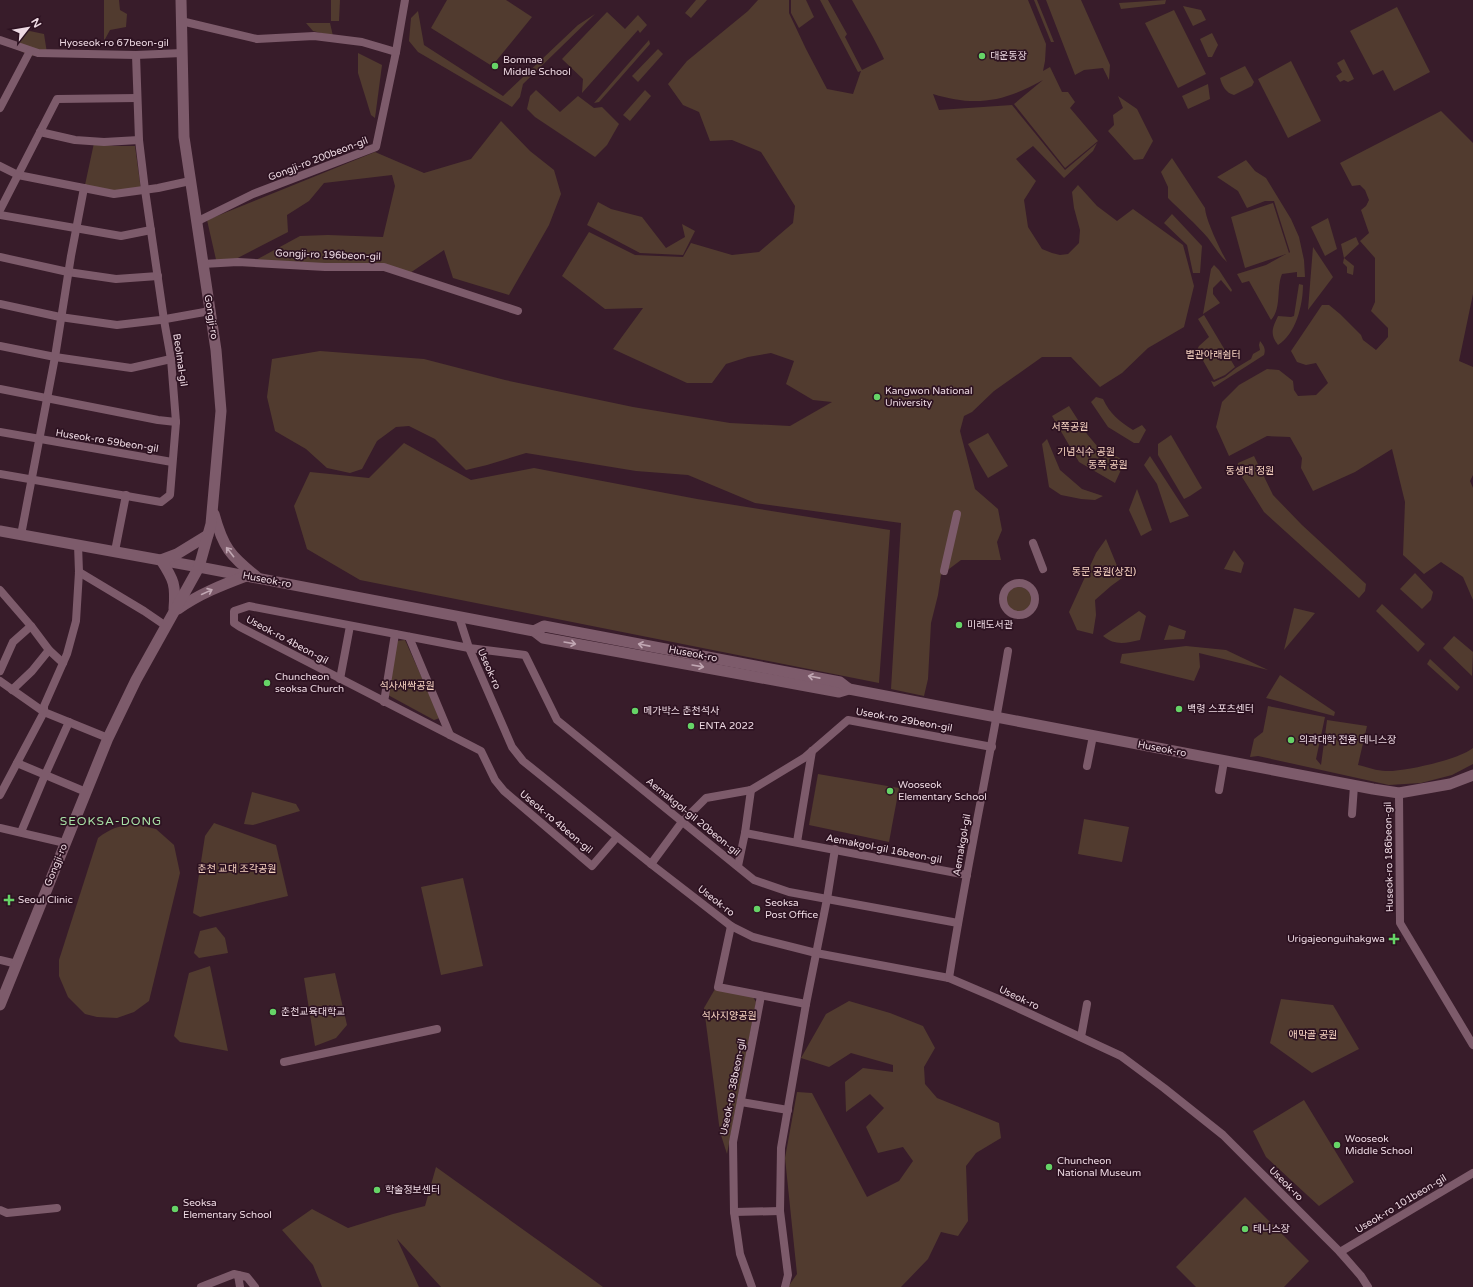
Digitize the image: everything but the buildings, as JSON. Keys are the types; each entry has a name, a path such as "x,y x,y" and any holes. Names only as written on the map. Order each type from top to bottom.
{"street":[{"name":"Gongji-ro","path":"0,1005 108,738 136,680 199,566 211,524 221,411 216,350 184,137 181,0"},
{"name":"Gongji-ro 200beon-gil","path":"196,222 253,194 376,147 396,52 405,0"},
{"path":"181,21 257,39 314,36 362,42 396,52"},
{"name":"Hyoseok-ro 67beon-gil","path":"0,40 38,53 136,55 182,52"},
{"path":"0,108 30,51"},
{"name":"Beolmal-gil","path":"0,474 161,502 170,495 176,422 172,359 164,320 139,140 136,55"},
{"path":"0,210 57,99 137,98"},
{"path":"40,132 75,140 104,142 139,140"},
{"path":"0,166 18,175 114,194 145,190 190,181"},
{"path":"21,535 55,357 60,317 84,188"},
{"path":"0,215 121,236 151,230"},
{"path":"0,257 68,272 116,279 158,276"},
{"name":"Gongji-ro 196beon-gil","path":"203,264 238,262 325,267 384,267 485,302 518,311"},
{"path":"0,304 60,317 117,325 164,320 210,311"},
{"path":"0,346 55,357 131,368 172,359"},
{"path":"0,389 158,420 176,422"},
{"name":"Huseok-ro 59beon-gil","path":"0,432 38,440 172,462"},
{"path":"115,551 126,495"},
{"path":"212,506 222,541 240,564 259,578"},
{"path":"944,571 957,514"},
{"name":"Huseok-ro","path":"0,531 199,566 534,631 544,626 840,682 849,689 1354,786 1399,793 1450,784 1473,775"},
{"path":"174,612 176,590 170,574 161,560 177,554 208,535"},
{"path":"1033,543 1043,569"},
{"path":"0,795 44,712 44,706 67,654 76,621 79,572 78,545"},
{"path":"79,572 166,626"},
{"path":"174,612 204,592 247,576"},
{"path":"0,590 32,626 49,650 63,664"},
{"name":"Useok-ro 4beon-gil","path":"469,648 249,606 234,611 234,623 240,627 481,751 495,780 504,791 592,866 617,837"},
{"name":"Useok-ro","path":"458,616 469,648 512,747 523,761 731,926 753,937 816,953 949,978 1120,1056 1164,1088 1223,1135 1340,1252 1361,1276 1368,1287"},
{"path":"0,671 13,642 32,626"},
{"name":"Useok-ro 4beon-gil","path":"340,679 350,626"},
{"path":"384,702 395,634"},
{"path":"409,637 450,735"},
{"name":"Aemakgol-gil 20beon-gil","path":"469,648 525,655 557,720 754,880 789,892 958,923"},
{"path":"12,690 32,671 49,650"},
{"name":"Aemakgol-gil","path":"949,978 1008,651"},
{"path":"0,682 44,712 108,738"},
{"name":"Useok-ro 29beon-gil","path":"651,864 682,822 706,798 751,790 804,758 848,720 992,746"},
{"path":"21,832 69,722"},
{"path":"1087,766 1093,736"},
{"path":"797,842 812,751"},
{"path":"1219,790 1224,761"},
{"path":"17,763 86,792"},
{"path":"1352,814 1354,786"},
{"path":"738,866 745,833 751,790"},
{"name":"Huseok-ro 186beon-gil","path":"1399,793 1400,923 1473,1045"},
{"path":"0,828 65,843"},
{"name":"Aemakgol-gil 16beon-gil","path":"745,833 967,875"},
{"path":"785,1287 788,1275 780,1212 781,1148 835,849"},
{"path":"731,926 718,987 806,1004"},
{"path":"0,960 17,964"},
{"name":"Useok-ro 38beon-gil","path":"752,1287 740,1254 734,1212 733,1142 761,996"},
{"path":"1081,1037 1088,1004"},
{"path":"284,1062 437,1029"},
{"path":"741,1102 788,1110"},
{"name":"Useok-ro 101beon-gil","path":"1340,1252 1473,1172"},
{"path":"0,1210 7,1213 57,1208"},
{"path":"734,1212 780,1212"},
{"path":"201,1287 234,1274 247,1277 255,1287"},
{"path":"238,1275 240,1287"}],"green space":[{"path":"104,0 119,0 120,10 127,14 126,27 110,30 104,41"},
{"path":"331,0 340,0 339,21 331,21"},
{"path":"447,0 506,0 532,17 492,66 431,28"},
{"path":"696,0 707,0 691,18 685,13"},
{"path":"758,0 789,0 789,13 827,89 853,94 861,71 858,72 820,0 828,0 847,34 845,37 862,70 884,59 852,0 1028,0 1046,44 1043,71 1050,67 1062,92 1068,92 1075,102 1070,108 1098,141 1065,168 1014,104 1043,80 1002,98 989,100 962,100 933,94 939,110 1012,105 1065,170 1097,143 1093,151 1064,178 1033,146 1016,159 1036,181 1024,200 1028,227 1042,249 1060,255 1068,254 1079,243 1080,230 1074,208 1072,192 1078,185 1097,206 1117,221 1133,209 1183,245 1194,286 1184,327 1148,348 1122,373 1100,387 1071,357 1042,357 994,391 972,412 964,416 960,431 975,489 998,509 1002,530 997,542 1001,560 961,560 941,575 931,623 928,679 924,696 891,689 901,523 755,503 688,475 636,471 526,453 466,470 435,439 409,426 396,427 377,441 362,469 350,473 327,468 306,449 275,431 267,397 272,359 320,351 424,359 505,380 633,407 730,423 790,426 832,402 813,400 786,384 794,361 771,353 748,357 726,364 712,383 687,383 613,349 643,308 605,309 562,276 589,232 635,255 683,257 691,243 732,255 759,252 793,223 795,206 761,152 732,140 710,141 699,112 683,105 668,84 687,61 748,11"},
{"path":"791,0 806,0 814,17 799,28 791,13"},
{"path":"1034,0 1037,0 1054,42 1051,42"},
{"path":"1046,0 1081,0 1110,65 1109,80 1103,68 1084,70 1075,75"},
{"path":"1166,0 1165,4 1121,9 1119,3"},
{"path":"1183,6 1201,10 1206,20 1193,26"},
{"path":"1397,7 1430,72 1394,91 1383,70 1373,75 1350,31"},
{"path":"1174,10 1206,74 1178,88 1145,23"},
{"path":"418,11 424,45 503,96 578,25 595,14 523,84 520,97 512,107 418,52 409,41 411,18"},
{"path":"607,12 625,29 638,15 647,25 640,33 638,30 582,93 583,79 562,59"},
{"path":"306,23 330,23 333,36 313,31"},
{"path":"25,30 44,34 47,53 31,56 16,49"},
{"path":"1212,33 1218,45 1212,57 1208,57 1200,39"},
{"path":"649,40 650,44 599,102 594,103"},
{"path":"658,49 663,54 638,82 632,76"},
{"path":"358,53 382,65 375,118 371,115 358,73"},
{"path":"1344,59 1354,79 1348,82 1344,80 1340,82 1336,76 1342,72 1337,63"},
{"path":"1291,61 1321,121 1288,138 1258,79"},
{"path":"1245,66 1254,82 1252,86 1234,95 1229,93 1222,84 1220,78"},
{"path":"1208,84 1210,99 1188,109 1182,96"},
{"path":"536,90 560,112 578,96 594,108 602,107 619,124 607,145 595,157 535,117 527,109 530,96"},
{"path":"645,90 651,96 630,121 623,115"},
{"path":"1118,96 1137,109 1153,141 1143,159 1134,160 1108,131 1114,125 1113,115 1123,108"},
{"path":"1441,111 1473,143 1473,294 1459,361 1473,367 1473,475 1470,481 1473,488 1473,600 1463,577 1441,562 1424,574 1403,555 1405,502 1392,449 1355,472 1313,491 1301,468 1302,458 1290,437 1267,436 1229,456 1216,427 1222,402 1239,385 1267,369 1279,370 1293,381 1294,390 1298,396 1316,395 1328,383 1316,363 1306,365 1297,362 1291,351 1322,305 1329,305 1340,314 1361,335 1363,340 1376,350 1388,337 1388,328 1371,311 1375,302 1375,258 1360,241 1369,233 1361,210 1366,206 1369,200 1365,190 1360,185 1352,186 1340,163"},
{"path":"501,121 530,151 554,170 561,194 549,225 509,295 453,278 444,250 407,275 384,271 245,266 300,236 328,235 383,237 395,186 392,175 324,183 309,201 287,215 288,232 228,263 217,264 207,220 375,152 424,173 471,159"},
{"path":"94,143 114,146 135,146 141,190 108,192 85,185"},
{"path":"1172,158 1205,208 1217,243 1227,262 1208,238 1168,198 1168,187 1161,172"},
{"path":"1246,160 1255,171 1266,178 1291,219 1299,237 1304,260 1305,277 1297,277 1297,272 1282,274 1279,285 1277,310 1271,320 1249,281 1242,283 1237,274 1266,265 1286,254 1245,268 1231,217 1273,203 1289,253 1290,252 1274,201 1265,201 1247,208 1238,191 1217,177"},
{"path":"598,202 611,209 642,217 666,248 685,237 682,224 695,231 683,255 640,253 587,225"},
{"path":"1172,214 1202,246 1200,273 1193,273 1187,245 1164,223"},
{"path":"1328,218 1337,249 1325,256 1311,227"},
{"path":"1356,237 1359,244 1344,258 1341,244"},
{"path":"1313,247 1333,277 1308,310"},
{"path":"1344,258 1354,266 1353,275 1347,273 1347,267 1343,263"},
{"path":"1214,265 1232,290 1231,292 1221,280 1213,288 1213,294 1220,303 1203,314 1211,269"},
{"path":"1299,284 1303,285 1300,310 1290,334 1278,345 1273,334 1275,324 1278,316 1294,316"},
{"name":"별관아래쉼터","path":"1204,315 1235,367 1225,375 1214,380 1197,350 1199,346 1209,337 1198,319"},
{"path":"1260,341 1263,344 1265,351 1264,355 1214,387 1211,381 1214,382 1225,377 1251,359 1253,354 1260,350"},
{"path":"1096,397 1103,399 1115,417 1133,430 1142,425 1146,430 1139,443 1134,443 1108,427 1091,402"},
{"path":"1069,406 1087,434 1097,446 1125,461 1115,483 1079,462 1052,416"},
{"path":"988,433 1008,466 988,478 968,444"},
{"path":"1171,435 1202,488 1184,499 1158,455 1158,444"},
{"path":"1047,439 1060,470 1082,489 1103,496 1095,500 1081,499 1061,495 1049,487 1042,444"},
{"path":"404,443 471,480 534,468 697,499 890,530 879,683 360,580 307,549 294,506 310,472 369,478"},
{"path":"1150,456 1189,516 1170,523 1157,484 1144,465"},
{"name":"동생대 정원","path":"1254,456 1273,495 1302,525 1366,584 1365,591 1359,598 1264,512 1237,469 1238,463"},
{"path":"1137,489 1152,530 1141,536 1129,510"},
{"name":"동문 공원(상진)","path":"1106,539 1122,578 1095,600 1096,615 1093,634 1077,630 1069,612 1096,553"},
{"path":"1234,550 1244,563 1241,573 1224,569"},
{"path":"1415,573 1433,592 1431,600 1422,609 1400,589"},
{"path":"1019,587 1028,591 1032,600 1028,609 1019,613 1010,609 1006,600 1010,591"},
{"path":"1382,604 1425,644 1418,652 1376,611"},
{"path":"1294,608 1315,613 1284,650"},
{"path":"1139,611 1146,616 1140,640 1121,643 1112,641 1103,636"},
{"path":"1169,625 1186,631 1184,639 1164,640"},
{"path":"1454,636 1473,652 1472,676 1443,648"},
{"name":"석사새싹공원","path":"405,640 440,718 434,720 388,695 396,641"},
{"path":"1186,646 1226,650 1268,670 1199,653 1200,667 1194,681 1120,663 1122,654"},
{"path":"1430,659 1460,687 1457,691 1427,664"},
{"path":"1280,675 1335,712 1334,716 1266,698"},
{"path":"1268,706 1325,717 1316,759 1321,765 1327,720 1367,726 1358,765 1376,770 1394,771 1445,760 1473,748 1473,764 1452,775 1421,783 1389,785 1258,756 1250,757 1254,739 1263,732"},
{"path":"818,774 899,788 889,842 809,825"},
{"path":"252,792 296,804 300,811 253,825 244,824"},
{"path":"1084,819 1129,827 1122,862 1078,854"},
{"name":"춘천 교대 조각공원","path":"214,823 276,845 288,896 200,917 193,913 205,836"},
{"path":"135,824 156,829 174,845 180,873 149,1001 134,1012 117,1018 97,1017 85,1014 68,997 59,976 59,960 98,838 115,828"},
{"path":"463,878 483,966 441,975 421,887"},
{"path":"216,927 225,938 228,953 199,958 194,953 200,931"},
{"path":"210,966 228,1051 180,1042 174,1036 189,973"},
{"path":"335,973 347,1025 336,1038 315,1046 304,978"},
{"name":"석사지양공원","path":"715,989 753,997 756,1002 727,1154 720,1132 704,1008"},
{"name":"애막골 공원","path":"1281,999 1333,1005 1359,1049 1312,1073 1270,1043"},
{"path":"849,1001 890,1013 923,1026 935,1048 924,1067 925,1084 937,1098 999,1123 1001,1138 976,1153 966,1166 968,1221 958,1236 941,1232 928,1259 901,1287 788,1287 797,1274 785,1158 797,1092 812,1093 867,1197 899,1181 913,1161 903,1147 878,1153 866,1127 884,1108 870,1094 846,1112 845,1082 863,1068 893,1072 893,1065 851,1053 829,1067 801,1058 826,1014"},
{"path":"1304,1100 1354,1182 1319,1206 1266,1157 1253,1131"},
{"path":"436,1167 603,1287 441,1287 397,1239 419,1287 322,1287 313,1265 282,1230 312,1209 348,1228 425,1206"},
{"name":"테니스장","path":"1245,1197 1309,1261 1284,1287 1196,1287 1176,1267"}],"place":[{"name":"대운동장","path":"982,56"},
{"name":"Bomnae Middle School","path":"495,66"},
{"name":"Kangwon National University","path":"877,397"},
{"name":"미래도서관","path":"959,625"},
{"name":"Chuncheon seoksa Church","path":"267,683"},
{"name":"백령 스포츠센터","path":"1179,709"},
{"name":"메가박스 춘천석사","path":"635,711"},
{"name":"ENTA 2022","path":"691,726"},
{"name":"의과대학 전용 테니스장","path":"1291,740"},
{"name":"Wooseok Elementary School","path":"890,791"},
{"name":"Seoul Clinic","path":"9,900"},
{"name":"Seoksa Post Office","path":"757,909"},
{"name":"Urigajeonguihakgwa","path":"1394,939"},
{"name":"춘천교육대학교","path":"273,1012"},
{"name":"Wooseok Middle School","path":"1337,1145"},
{"name":"Chuncheon National Museum","path":"1049,1167"},
{"name":"학술정보센터","path":"377,1190"},
{"name":"Seoksa Elementary School","path":"175,1209"},
{"name":"테니스장","path":"1245,1229"}],"district":[{"name":"SEOKSA-DONG","path":"111,821"}],"park label":[{"name":"서쪽공원","path":"1070,427"},
{"name":"기념식수 공원","path":"1086,452"},
{"name":"동쪽 공원","path":"1108,465"}]}
